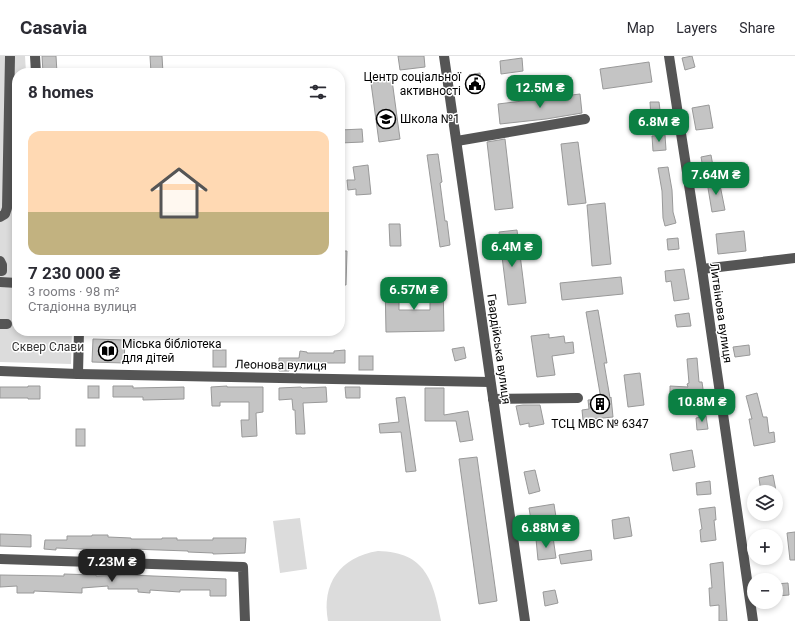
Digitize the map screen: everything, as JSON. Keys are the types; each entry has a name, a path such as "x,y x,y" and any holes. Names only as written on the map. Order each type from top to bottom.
{"street":[{"path":"35,56 36,68"},
{"name":"Гвардійська вулиця","path":"444,56 525,621"},
{"name":"Литвінова вулиця","path":"669,56 702,269 753,621"},
{"path":"0,65 6,63 10,57"},
{"path":"0,217 5,214 7,208 10,57"},
{"path":"456,141 585,119"},
{"path":"702,269 795,258"},
{"path":"0,261 3,270 0,271"},
{"path":"0,282 12,282"},
{"path":"78,374 79,336"},
{"name":"Леонова вулиця","path":"0,371 78,374 490,382"},
{"path":"493,399 578,398"},
{"path":"0,559 243,567 245,621"}],"green space":[{"name":"Сквер Слави","path":"0,56 25,56 26,68 12,68 12,336 72,336 71,364 0,362"},
{"path":"300,518 307,569 280,573 273,521"},
{"path":"378,551 394,553 407,557 417,563 424,571 435,593 441,621 328,621 328,595 336,574 353,559"}],"building":[{"path":"42,56 56,56 57,68 43,68"},
{"path":"150,56 162,56 163,68 151,68"},
{"path":"398,56 424,56 425,67 400,70"},
{"path":"692,56 695,67 685,70 682,58"},
{"path":"522,58 523,71 501,74 500,61"},
{"path":"649,62 652,82 603,89 600,69"},
{"path":"480,73 482,88 470,89 469,75"},
{"path":"392,80 400,139 379,142 371,83"},
{"path":"580,94 582,113 500,124 498,104"},
{"path":"650,102 659,102 661,118 651,118"},
{"path":"709,105 713,128 696,130 692,108"},
{"path":"362,129 363,142 345,143 345,130"},
{"path":"665,135 666,150 653,151 652,136"},
{"path":"505,139 513,208 495,210 487,142"},
{"path":"578,142 586,203 568,205 561,144"},
{"path":"438,154 445,221 447,221 450,245 440,247 427,155"},
{"path":"711,155 713,166 703,168 701,157"},
{"path":"368,165 371,194 356,195 356,189 348,190 347,180 355,180 353,167"},
{"path":"668,167 672,190 673,212 676,223 665,226 663,218 662,191 658,168"},
{"path":"719,180 725,210 712,212 707,182"},
{"path":"605,203 611,264 592,266 587,205"},
{"path":"389,224 400,224 401,246 390,246"},
{"path":"517,230 526,303 508,305 499,232"},
{"path":"744,231 746,251 718,254 716,234"},
{"path":"678,238 679,249 668,250 667,239"},
{"path":"345,251 347,251 346,285"},
{"path":"684,269 689,299 674,301 671,281 666,282 665,271"},
{"path":"621,277 623,294 562,300 560,283"},
{"path":"385,281 399,281 399,310 430,310 430,282 443,282 444,331 386,332"},
{"path":"598,310 607,363 604,363 610,398 611,397 613,417 583,420 582,410 589,409 588,400 601,399 586,312"},
{"path":"689,313 691,326 677,327 675,315"},
{"path":"549,334 549,338 564,336 565,343 573,342 574,353 552,356 555,375 537,377 531,336"},
{"path":"93,339 125,340 124,363 92,362"},
{"path":"749,345 750,355 735,357 733,347"},
{"path":"464,347 466,358 455,361 452,349"},
{"path":"213,350 226,350 226,367 213,367"},
{"path":"345,350 345,363 323,363 323,367 306,367 306,370 289,368 289,371 279,371 279,358 299,358 300,351 307,353 334,353 334,351"},
{"path":"359,356 373,356 373,370 359,370"},
{"path":"697,358 699,382 702,382 704,396 685,399 670,398 670,386 688,387 687,359"},
{"path":"640,373 644,405 628,407 624,375"},
{"path":"40,386 40,399 0,398 0,387"},
{"path":"88,386 99,386 99,398 88,398"},
{"path":"113,386 133,386 133,388 184,387 184,399 143,400 143,397 113,397"},
{"path":"211,387 263,387 263,412 256,413 257,436 242,437 241,420 249,420 249,402 220,402 220,406 212,406"},
{"path":"326,387 327,402 303,403 305,434 296,434 295,410 293,410 292,399 279,400 279,388"},
{"path":"345,387 360,387 360,398 346,398"},
{"path":"425,388 444,388 444,415 468,411 473,440 460,442 456,421 425,421"},
{"path":"757,393 763,417 767,417 769,433 774,432 775,442 754,446 749,419 752,419 746,396"},
{"path":"405,397 416,471 406,472 401,432 380,433 379,424 399,422 396,398"},
{"path":"540,405 544,424 529,427 529,423 520,425 516,406"},
{"path":"706,416 708,429 697,430 696,418"},
{"path":"76,429 85,429 85,446 76,446"},
{"path":"692,450 695,467 673,471 670,454"},
{"path":"477,457 497,601 479,604 459,459"},
{"path":"535,470 540,491 529,494 524,472"},
{"path":"773,475 775,485 760,485 759,478"},
{"path":"710,481 711,494 697,495 696,483"},
{"path":"554,504 556,517 531,520 529,508"},
{"path":"715,507 716,520 714,520 716,540 701,542 700,530 702,529 699,509"},
{"path":"629,517 632,536 614,539 612,520"},
{"path":"795,532 795,560 790,560 787,533"},
{"path":"0,534 31,535 31,547 0,546"},
{"path":"108,535 108,537 131,539 177,538 177,540 246,538 245,553 213,554 188,551 131,549 131,551 56,548 56,550 44,549 45,540 67,540 67,536"},
{"path":"553,537 556,558 538,560 536,539"},
{"path":"591,550 592,560 561,564 559,555"},
{"path":"723,562 727,621 719,621 719,605 710,606 709,588 712,588 710,564"},
{"path":"64,574 226,579 226,596 210,596 210,590 180,590 180,592 150,590 150,593 138,592 138,589 108,589 108,586 82,588 82,593 34,591 34,593 17,593 17,586 0,587 0,575 64,576"},
{"path":"783,583 788,583 789,595 783,596"},
{"path":"555,590 558,603 545,606 543,592"}],"place":[{"name":"Центр соціальної активності","path":"475,84"},
{"name":"Школа №1","path":"386,119"},
{"name":"Міська бібліотека для дітей","path":"108,351"},
{"name":"ТСЦ МВС № 6347","path":"600,404"}]}
